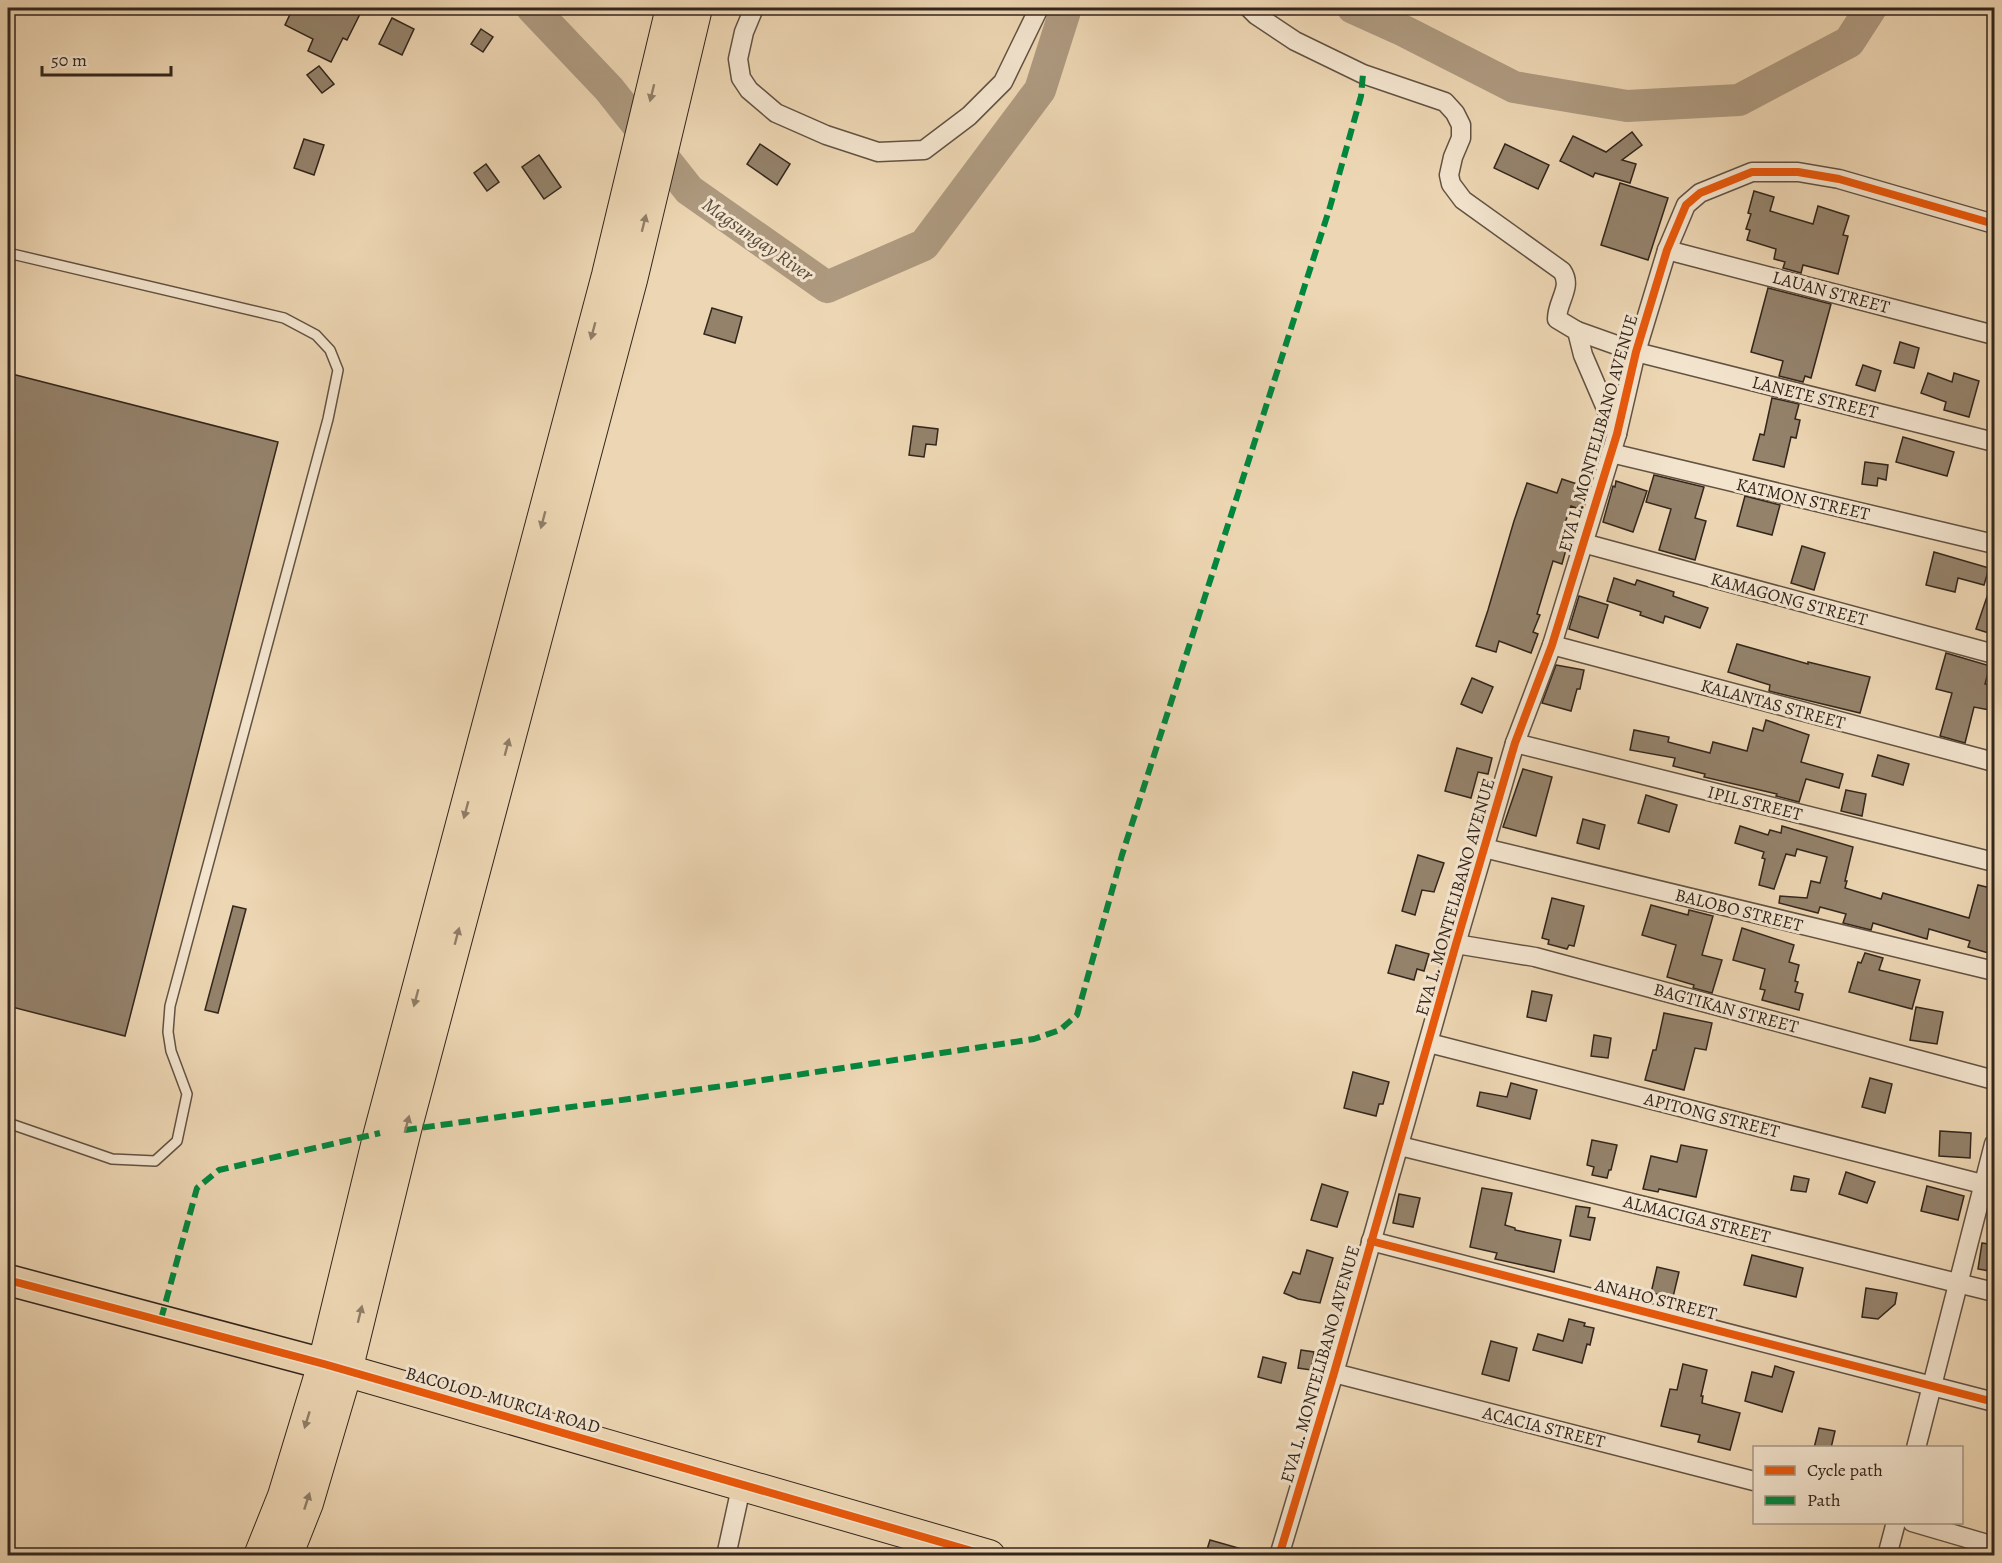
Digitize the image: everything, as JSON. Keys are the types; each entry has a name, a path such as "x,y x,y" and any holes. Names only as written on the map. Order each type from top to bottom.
{"highway":[{"path":"286,1556 307,1503 380,1133 619,277 675,28 696,8"},
{"path":"260,1556 335,1367"},
{"name":"BACOLOD-MURCIA ROAD","path":"335,1367 989,1556"}],"main road":[{"name":"BACOLOD-MURCIA ROAD","path":"8,1280 335,1367"}],"street":[{"path":"754,8 744,32 738,59 741,78 749,90 776,113 826,135 878,152 924,150 969,116 1003,82 1039,8"},
{"path":"1249,8 1296,41 1363,74 1445,102 1455,113 1461,126 1461,138 1449,175 1451,184 1463,200 1562,271 1567,278 1567,286 1557,319 1577,331 1583,355 1617,434"},
{"name":"EVA L. MONTELIBANO AVENUE","path":"1279,1556 1400,1146 1515,743 1552,645 1617,434 1635,352 1667,250 1686,205 1700,193 1752,172 1798,172 1839,179 1995,224"},
{"name":"LAUAN STREET","path":"1667,250 1995,335"},
{"name":"LANETE STREET","path":"1577,331 1635,352 1995,442"},
{"name":"KATMON STREET","path":"1611,453 1995,544"},
{"name":"KAMAGONG STREET","path":"1583,543 1995,654"},
{"name":"KALANTAS STREET","path":"1552,645 1995,762"},
{"name":"IPIL STREET","path":"1515,743 1995,862"},
{"name":"BALOBO STREET","path":"1484,848 1995,971"},
{"name":"BAGTIKAN STREET","path":"1456,944 1535,957 1995,1080"},
{"name":"APITONG STREET","path":"1429,1043 1990,1186"},
{"path":"1917,1446 1959,1283 1990,1186 1995,1143"},
{"name":"ALMACIGA STREET","path":"1400,1146 1995,1292"},
{"name":"ANAHO STREET","path":"1371,1241 1995,1402"},
{"name":"ACACIA STREET","path":"1334,1373 1753,1480"},
{"path":"726,1556 742,1483"},
{"path":"1887,1556 1895,1524"},
{"path":"1919,1524 1995,1546"}],"lane":[{"path":"8,253 284,318 316,335 330,350 338,370 328,419 170,1006 168,1032 171,1051 187,1094 177,1141 155,1161 112,1159 8,1123"}],"building":[{"path":"293,8 363,8 347,40 343,38 331,62 308,51 313,39 285,25"},
{"path":"392,18 414,29 402,55 379,44"},
{"path":"481,29 493,37 483,52 471,44"},
{"path":"319,66 334,84 322,93 307,75"},
{"path":"1632,132 1642,145 1622,160 1636,164 1630,183 1595,173 1593,177 1560,161 1573,136 1606,152"},
{"path":"304,139 324,145 314,175 294,168"},
{"path":"760,144 790,164 777,185 747,164"},
{"path":"1505,144 1549,165 1538,189 1494,168"},
{"path":"539,155 561,187 544,199 522,167"},
{"path":"486,164 499,182 487,191 474,173"},
{"path":"1620,183 1668,198 1648,260 1601,245"},
{"path":"1754,191 1774,197 1770,211 1813,224 1818,206 1849,216 1843,235 1848,236 1838,274 1803,265 1801,273 1783,268 1785,262 1774,259 1776,249 1747,240 1750,230 1746,229 1751,214 1748,213"},
{"path":"1768,288 1831,304 1811,378 1805,376 1803,382 1779,376 1783,361 1751,352"},
{"path":"712,308 742,317 735,343 704,334"},
{"path":"1900,342 1919,348 1914,368 1894,363"},
{"path":"1863,365 1881,371 1875,391 1856,385"},
{"path":"8,373 278,442 125,1036 8,1006"},
{"path":"1928,373 1952,382 1954,373 1979,381 1969,417 1944,410 1946,402 1921,393"},
{"path":"1772,398 1799,404 1795,419 1800,420 1796,438 1791,437 1784,467 1753,460 1760,434 1764,435"},
{"path":"913,426 938,429 936,445 926,444 924,457 909,455"},
{"path":"1903,437 1954,452 1947,476 1896,462"},
{"path":"1865,462 1888,465 1886,480 1878,478 1877,486 1862,484"},
{"path":"1654,475 1704,487 1695,518 1706,521 1695,560 1659,550 1671,509 1646,502"},
{"path":"1562,479 1589,488 1582,510 1571,506 1558,543 1567,546 1562,564 1553,561 1537,614 1540,615 1533,632 1538,634 1531,653 1499,641 1496,652 1476,646 1527,483 1557,493"},
{"path":"1616,481 1647,491 1633,532 1603,522"},
{"path":"1745,496 1780,505 1772,535 1737,526"},
{"path":"1802,546 1825,553 1814,590 1791,583"},
{"path":"1934,552 1989,568 1984,585 1958,578 1955,592 1926,585"},
{"path":"1614,578 1635,585 1637,580 1674,592 1673,596 1708,608 1700,628 1665,616 1663,623 1640,615 1641,612 1607,601"},
{"path":"1992,582 1995,582 1995,635 1976,629"},
{"path":"1579,596 1608,605 1598,638 1569,629"},
{"path":"1737,644 1808,664 1808,662 1870,677 1860,713 1769,691 1770,685 1728,672"},
{"path":"1946,653 1990,666 1985,684 1995,686 1995,711 1974,707 1965,743 1940,736 1952,693 1936,689"},
{"path":"1556,665 1584,670 1580,689 1577,689 1571,711 1542,703"},
{"path":"1472,678 1493,687 1482,713 1461,704"},
{"path":"1766,720 1809,735 1801,762 1843,774 1839,788 1806,779 1799,802 1776,796 1777,794 1704,777 1705,774 1673,766 1675,758 1630,750 1634,730 1669,737 1668,742 1710,753 1713,742 1747,751 1753,728 1763,731"},
{"path":"1457,748 1492,758 1488,774 1478,772 1471,798 1445,791"},
{"path":"1878,755 1909,764 1903,785 1872,776"},
{"path":"1523,769 1552,777 1536,836 1503,827"},
{"path":"1846,790 1866,794 1862,816 1841,811"},
{"path":"1646,795 1677,805 1669,832 1638,823"},
{"path":"1583,819 1605,825 1599,849 1577,843"},
{"path":"1740,826 1768,835 1770,830 1781,833 1782,826 1853,847 1845,888 1881,899 1883,893 1969,918 1978,885 1995,889 1995,955 1968,947 1970,941 1929,929 1927,939 1873,923 1871,930 1843,923 1846,914 1820,907 1818,913 1779,903 1780,896 1807,898 1811,881 1820,883 1827,857 1797,849 1795,856 1786,854 1774,889 1759,885 1765,859 1762,858 1764,852 1735,843"},
{"path":"1418,855 1444,863 1434,892 1422,890 1415,915 1402,911"},
{"path":"1552,898 1584,906 1574,946 1569,945 1567,949 1548,944 1549,940 1542,938"},
{"path":"1651,905 1688,915 1689,910 1713,916 1702,955 1722,960 1712,993 1667,977 1676,945 1642,935"},
{"path":"233,906 246,909 218,1013 205,1010"},
{"path":"1742,928 1794,945 1789,962 1799,965 1795,992 1803,994 1799,1010 1762,1000 1765,990 1760,989 1765,969 1733,960"},
{"path":"1396,945 1429,954 1424,971 1417,969 1414,980 1388,973"},
{"path":"1865,953 1883,958 1879,970 1920,980 1912,1009 1849,992 1858,962 1861,963"},
{"path":"1532,991 1552,995 1546,1021 1527,1017"},
{"path":"1916,1007 1943,1012 1937,1044 1910,1040"},
{"path":"1664,1013 1712,1023 1706,1050 1695,1048 1684,1090 1645,1080 1653,1050 1656,1050"},
{"path":"1594,1035 1611,1038 1608,1058 1591,1056"},
{"path":"1353,1072 1389,1082 1383,1104 1379,1104 1376,1116 1344,1108"},
{"path":"1870,1078 1892,1084 1885,1113 1862,1107"},
{"path":"1511,1083 1537,1090 1530,1119 1477,1106 1480,1092 1507,1097"},
{"path":"1940,1131 1971,1133 1970,1158 1939,1156"},
{"path":"1592,1140 1617,1145 1607,1178 1592,1175 1594,1167 1587,1165"},
{"path":"1681,1145 1707,1150 1696,1197 1659,1189 1658,1192 1643,1189 1651,1156 1677,1162"},
{"path":"1846,1172 1875,1182 1867,1203 1839,1194"},
{"path":"1794,1176 1809,1179 1806,1192 1791,1190"},
{"path":"1322,1184 1348,1192 1337,1227 1311,1220"},
{"path":"1927,1186 1964,1196 1958,1220 1921,1211"},
{"path":"1482,1188 1512,1193 1505,1225 1515,1230 1561,1240 1554,1272 1495,1259 1497,1253 1470,1247"},
{"path":"1399,1194 1420,1198 1413,1227 1393,1223"},
{"path":"1576,1206 1590,1208 1588,1217 1595,1218 1590,1240 1570,1236"},
{"path":"1982,1243 1995,1245 1995,1272 1978,1269"},
{"path":"1307,1250 1333,1258 1320,1303 1298,1299 1284,1293 1293,1272 1300,1274"},
{"path":"1752,1255 1803,1268 1796,1297 1744,1285"},
{"path":"1657,1267 1679,1272 1673,1297 1651,1293"},
{"path":"1866,1288 1897,1293 1895,1304 1878,1319 1862,1317"},
{"path":"1569,1319 1594,1328 1582,1363 1533,1350 1538,1334 1563,1341"},
{"path":"1491,1341 1517,1348 1509,1381 1482,1374"},
{"path":"1301,1350 1314,1352 1311,1370 1298,1368"},
{"path":"1263,1357 1286,1363 1281,1383 1258,1377"},
{"path":"1683,1364 1707,1370 1701,1396 1703,1396 1702,1403 1740,1413 1730,1450 1698,1442 1700,1435 1661,1426 1670,1389 1677,1390"},
{"path":"1775,1366 1794,1372 1782,1412 1745,1401 1752,1372 1772,1377"},
{"path":"1819,1428 1835,1431 1831,1446 1814,1446"},
{"path":"1210,1540 1249,1551 1249,1556 1205,1556"}],"waterway":[{"name":"Magsungay River","path":"532,8 609,89 689,190 827,287 924,245 1040,90 1066,8"},
{"name":"Magsungay River","path":"1353,8 1404,31 1514,87 1627,106 1739,100 1849,42 1871,8"}],"marked path":[{"path":"405,1130 730,1085 1034,1039 1060,1030 1077,1015 1122,855 1330,207 1361,96 1363,74"},
{"path":"161,1319 197,1188 219,1170 380,1133"}],"cycle path":[{"path":"1279,1556 1334,1373 1515,743 1552,645 1617,434 1636,352 1667,250 1686,205 1700,193 1752,172 1798,172 1839,179 1994,224"},
{"path":"1371,1241 1994,1402"},
{"path":"8,1280 324,1364 989,1556"}]}
